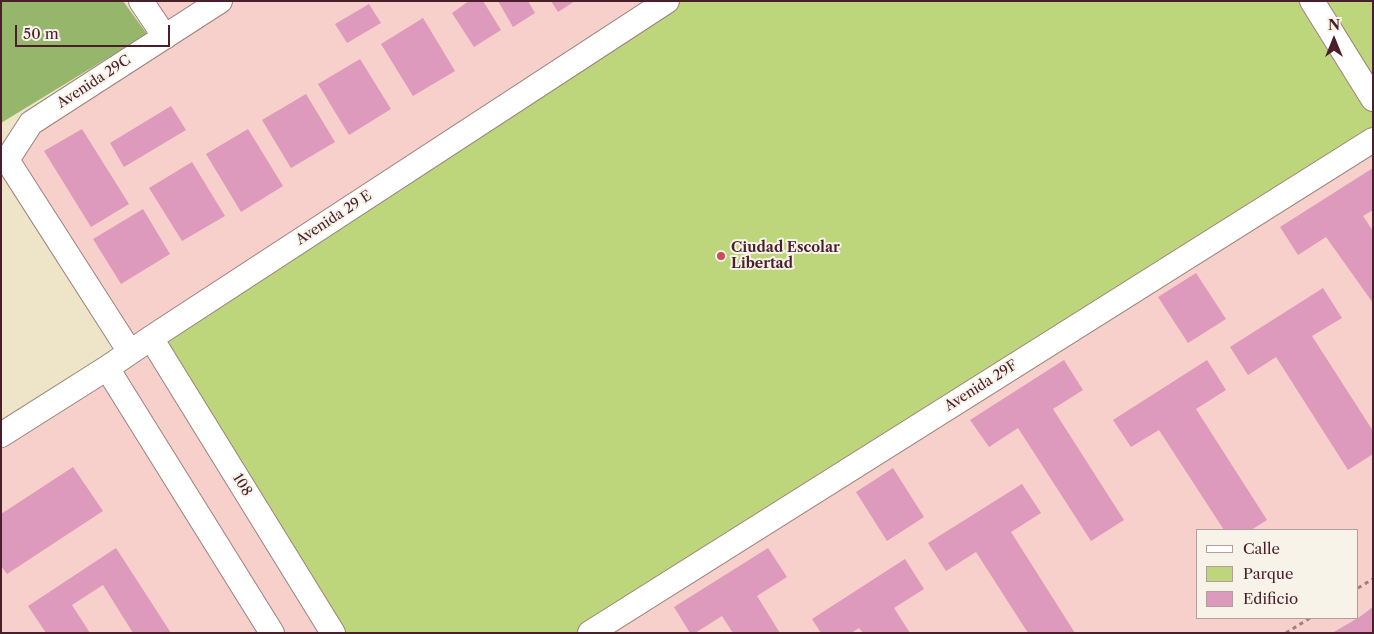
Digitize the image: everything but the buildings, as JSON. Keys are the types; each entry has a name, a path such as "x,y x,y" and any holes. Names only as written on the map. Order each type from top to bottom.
{"street":[{"path":"142,1 165,36"},
{"name":"Avenida 29C","path":"130,352 7,160 31,123 220,1"},
{"name":"Avenida 29 E","path":"1,435 107,368 667,1"},
{"path":"1312,1 1373,99"},
{"name":"Avenida 29F","path":"590,633 1373,140"},
{"name":"108","path":"151,338 333,633"},
{"path":"107,368 272,633"}],"path":[{"path":"1359,587 1373,579"},
{"path":"1286,633 1308,619"}],"shaded area":[{"name":"Ciudad Escolar Libertad","path":"141,1 1373,1 1373,633 1,633 1,435 130,352 7,160 31,123 164,37"}],"green space":[{"path":"1,1 123,1 147,34 1,123"},
{"path":"667,1 1373,1 1373,140 590,633 333,633 151,338"}],"place":[{"name":"Ciudad Escolar Libertad","path":"721,256"}]}
